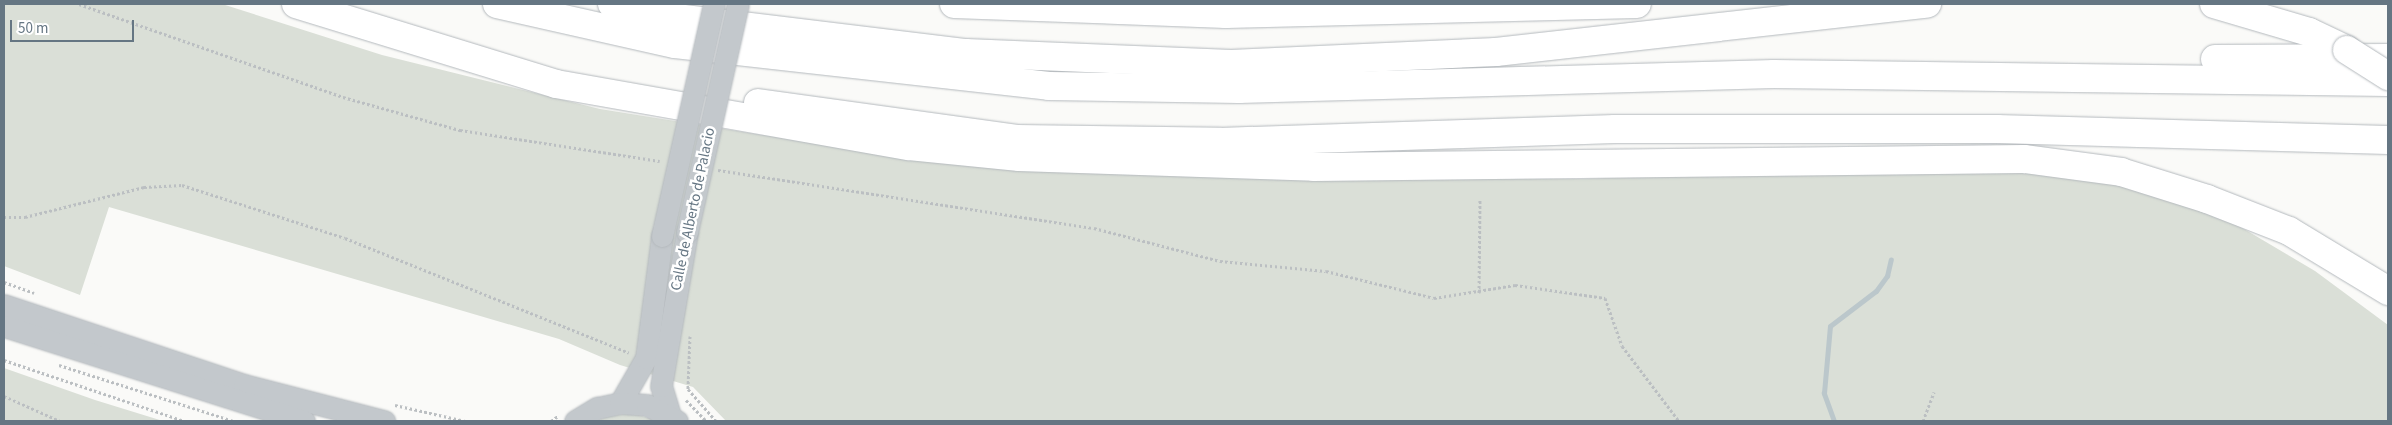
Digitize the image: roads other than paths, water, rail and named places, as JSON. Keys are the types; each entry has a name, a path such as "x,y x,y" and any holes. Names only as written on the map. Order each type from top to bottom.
{"highway":[{"path":"296,4 454,49 556,84 801,129 909,146 1076,161 1544,167 2024,159 2121,172 2207,199 2290,231 2388,291"},
{"path":"497,4 676,44 1049,86 1239,89 1634,76 1948,75 2388,82"},
{"path":"612,4 676,18 966,53 1231,64 1496,52 1927,4"},
{"path":"954,4 1226,14 1531,5 1637,4"},
{"path":"2214,4 2309,32 2347,50 2388,76"},
{"path":"454,49 669,90 1017,139 1220,142 1615,129 2123,129 2388,140"},
{"path":"1948,75 2098,60 2388,58"},
{"path":"2311,137 2388,150"}],"street":[{"name":"Calle de Alberto de Palacio","path":"620,403 646,358 662,236 714,4"},
{"name":"Calle de Alberto de Palacio","path":"674,418 661,386 686,232 738,4"},
{"path":"4,305 219,377 388,413"},
{"path":"4,326 304,421"},
{"path":"570,416 620,403 646,405 674,418"}],"waterway":[{"path":"1834,421 1824,393 1830,326 1876,291 1887,276 1891,259"}]}
